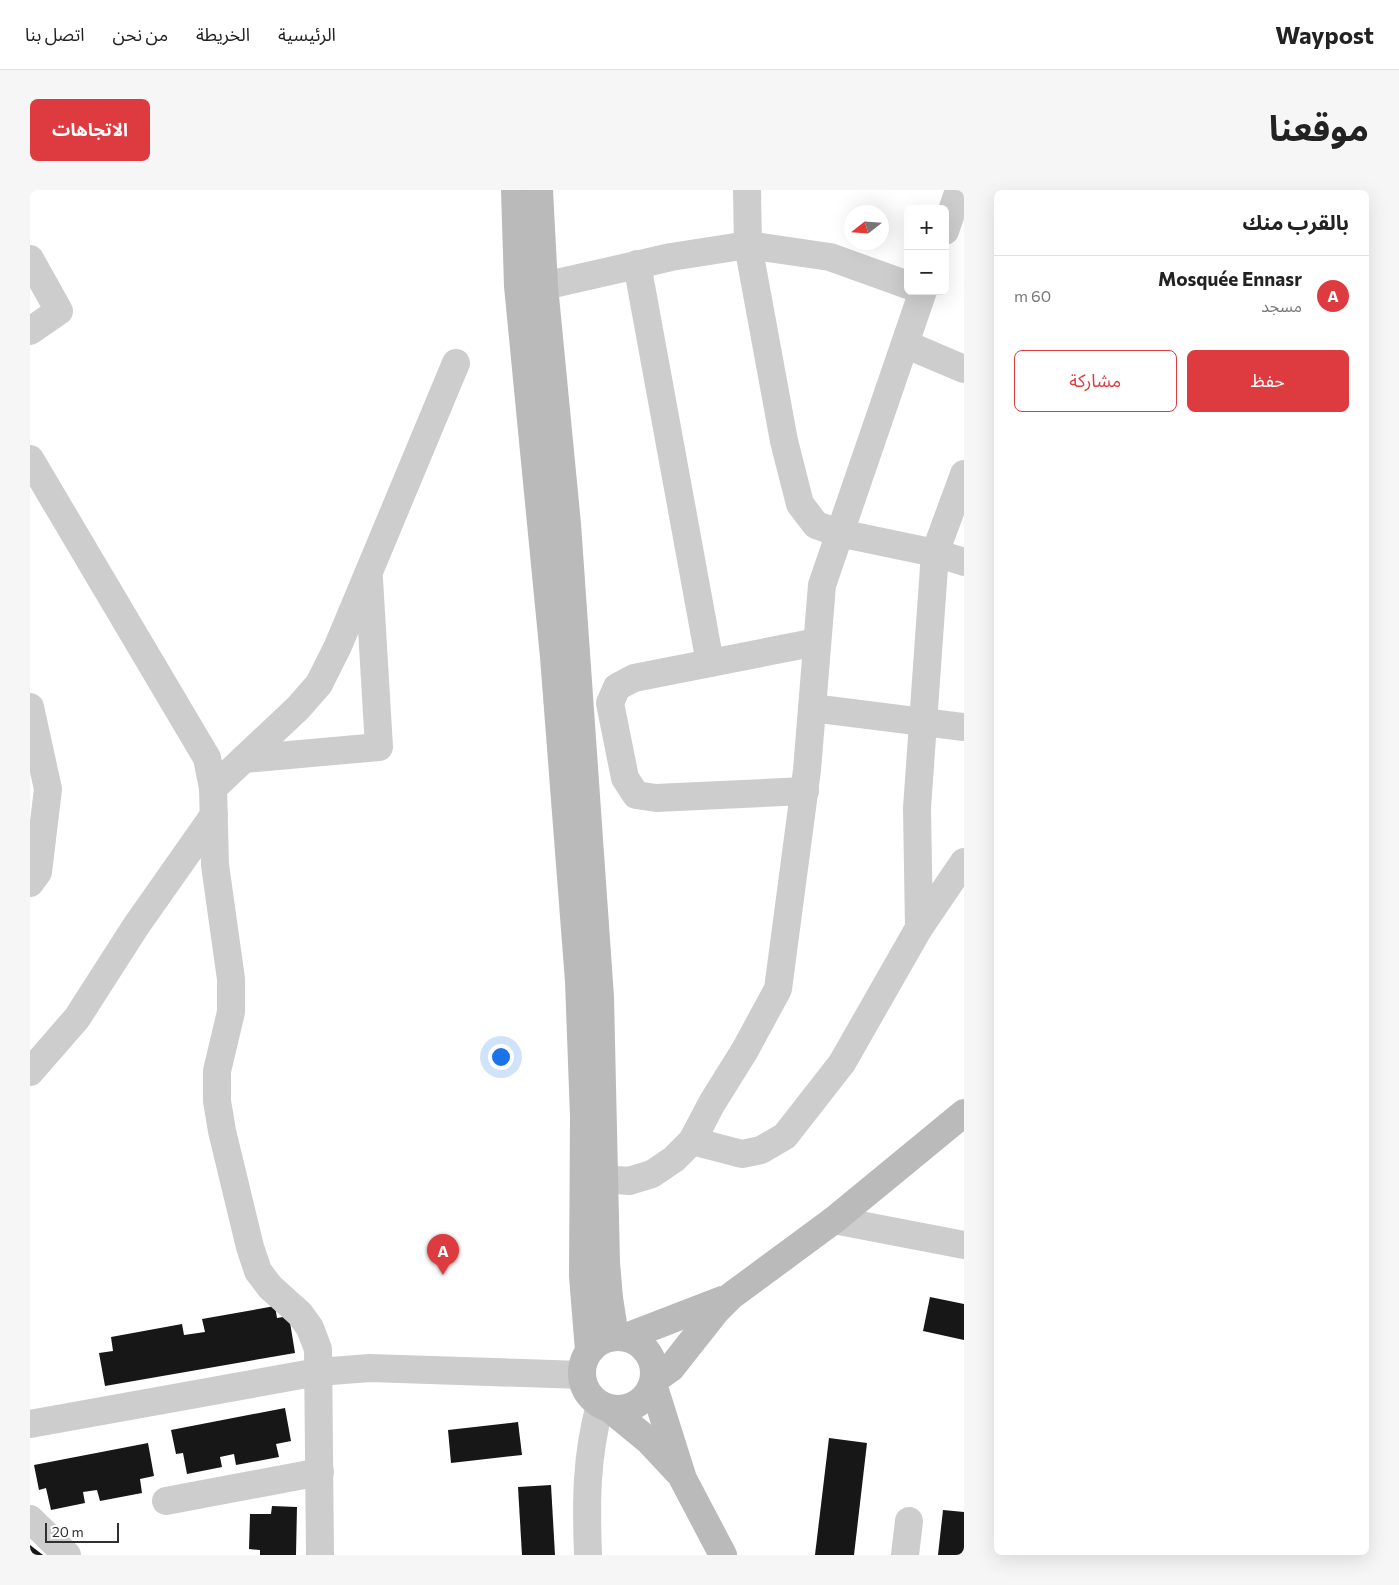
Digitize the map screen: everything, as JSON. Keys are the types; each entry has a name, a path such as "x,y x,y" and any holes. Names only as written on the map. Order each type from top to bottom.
{"street":[{"path":"515,190 567,524 600,997 608,1298 621,1337 642,1346 653,1361 654,1382 683,1479 723,1555"},
{"path":"539,190 531,286 554,657 579,982 584,1117 583,1276 585,1363 588,1392 649,1441 683,1479"},
{"path":"747,190 748,245 784,441 800,504 816,525 839,533 934,553 964,562"},
{"path":"949,219 959,190"},
{"path":"531,286 637,264 748,245 830,257 904,284"},
{"path":"30,259 59,311 30,330"},
{"path":"637,264 710,663"},
{"path":"604,1179 629,1181 652,1174 674,1160 692,1141 778,989 805,791 822,585 922,295"},
{"path":"905,344 964,369"},
{"path":"213,788 298,708 318,684 338,646 456,363"},
{"path":"30,460 207,758 213,788 215,865 231,979 231,1012 217,1071 217,1101 222,1131 250,1247 258,1271 270,1287 300,1314 310,1328 318,1349 320,1555"},
{"path":"919,928 917,808 934,553 964,474"},
{"path":"244,760 378,746 368,573"},
{"path":"805,791 656,798 636,795 625,778 610,703 617,687 634,678 817,642"},
{"path":"30,707 48,789 38,872 30,883"},
{"path":"812,708 924,724 964,727"},
{"path":"30,1072 77,1018 136,926 214,815"},
{"path":"692,1141 742,1154 761,1150 785,1136 842,1062 919,928 964,862"},
{"path":"605,1407 632,1407 648,1394 654,1382 671,1368 698,1332 731,1296 834,1220 964,1113"},
{"path":"834,1220 964,1245"},
{"path":"585,1363 597,1344 621,1337 731,1296"},
{"path":"30,1424 318,1372 370,1368 585,1363"},
{"path":"588,1555 588,1466 605,1407"},
{"path":"166,1501 320,1472"},
{"path":"30,1519 67,1555"},
{"path":"905,1555 909,1521"}],"building":[{"path":"930,1297 964,1304 964,1340 923,1331"},
{"path":"275,1306 277,1318 289,1316 295,1353 105,1386 99,1353 113,1351 111,1337 182,1324 184,1335 205,1332 202,1319"},
{"path":"285,1408 291,1441 276,1444 279,1457 236,1465 234,1454 220,1457 222,1467 187,1474 183,1453 176,1454 171,1430"},
{"path":"518,1422 522,1455 451,1463 448,1430"},
{"path":"829,1438 867,1443 854,1555 815,1555"},
{"path":"148,1443 154,1476 140,1479 142,1493 100,1501 97,1490 83,1492 85,1503 51,1510 46,1488 39,1490 34,1465"},
{"path":"551,1485 555,1555 522,1555 518,1487"},
{"path":"272,1506 297,1507 296,1555 260,1555 260,1550 249,1549 250,1514 271,1514"},
{"path":"943,1510 964,1512 964,1555 938,1555"},
{"path":"30,1545 43,1555 30,1555"}],"place":[{"name":"Mosquée Ennasr","path":"443,1275"}]}
